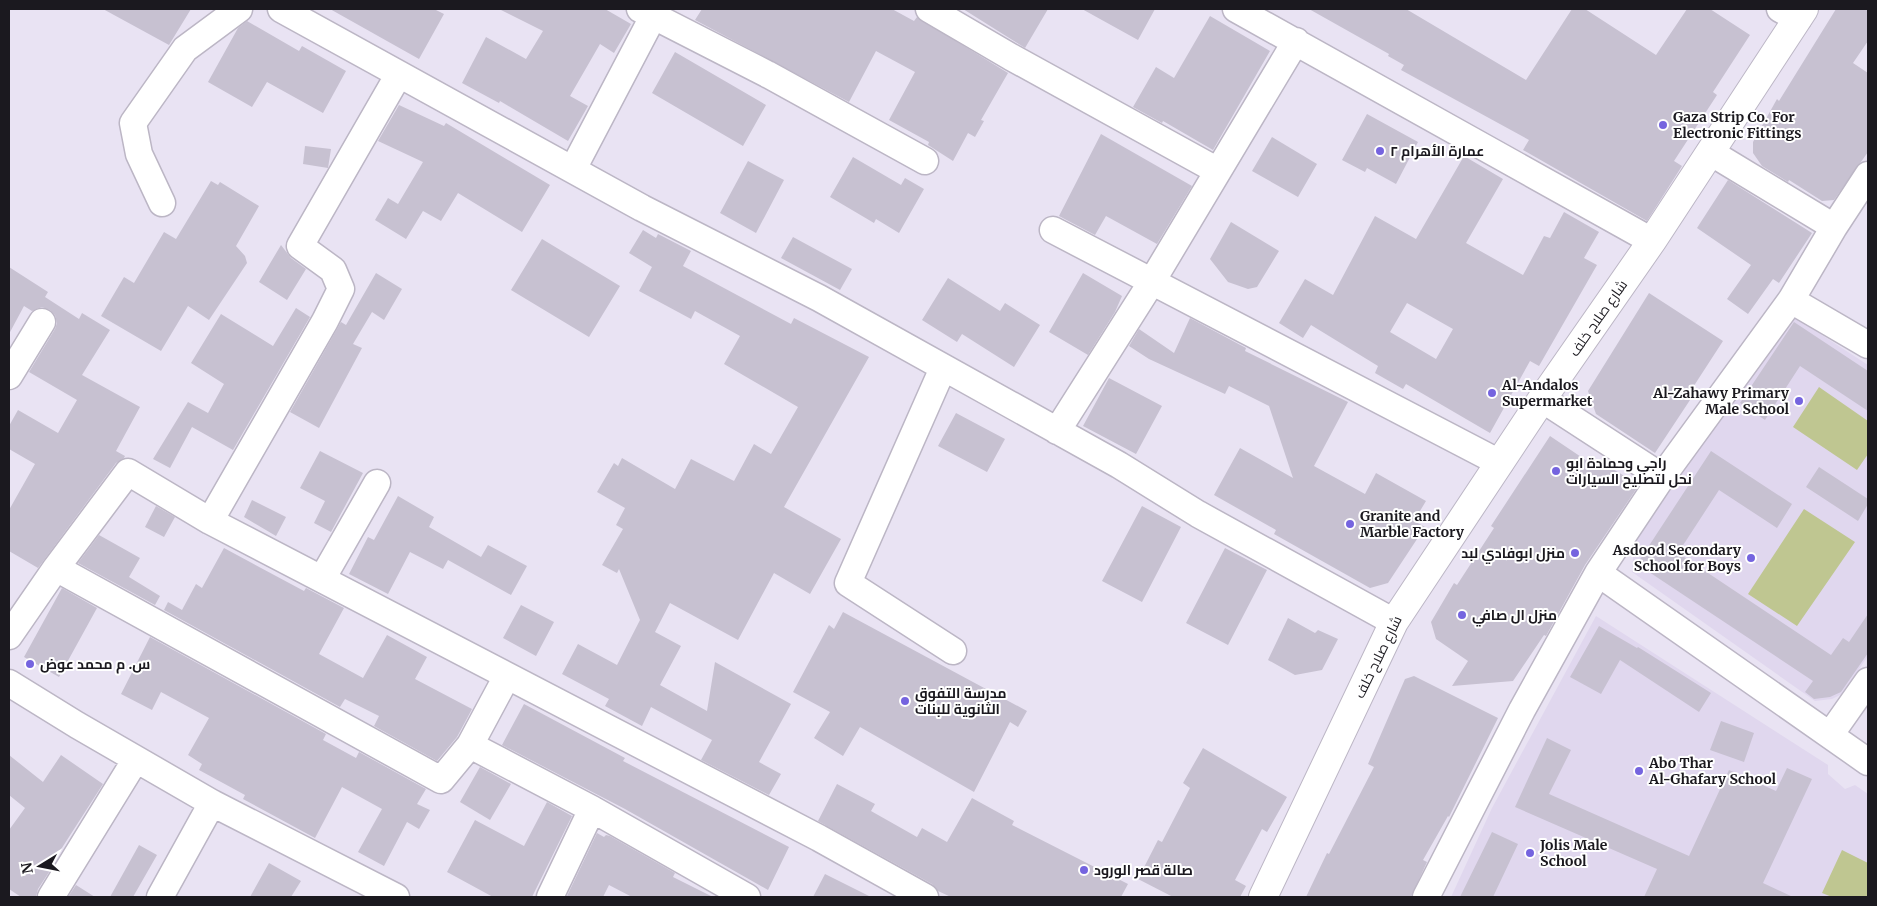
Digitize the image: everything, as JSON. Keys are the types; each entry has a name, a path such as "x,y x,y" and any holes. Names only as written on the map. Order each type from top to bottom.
{"main road":[{"name":"شارع صلاح خلف","path":"1263,897 1394,622 1542,399 1652,240 1710,152 1794,12"}],"street":[{"path":"162,202 140,154 133,123 185,49 238,9"},
{"path":"281,9 642,208 819,298 1119,465 1198,514 1394,622"},
{"path":"929,9 1011,57 1218,171"},
{"path":"1236,9 1652,240"},
{"path":"573,169 650,11 925,161"},
{"path":"1057,431 1151,283 1296,41"},
{"path":"210,521 325,321 341,289 333,270 300,246 399,74"},
{"path":"1710,152 1834,227"},
{"path":"1426,897 1522,710 1598,573 1662,477 1791,300 1834,227 1868,175"},
{"path":"1052,230 1500,463"},
{"path":"1791,300 1868,345"},
{"path":"9,376 42,322"},
{"path":"943,368 848,583 953,651"},
{"path":"1542,399 1662,477"},
{"path":"9,636 56,568 128,472 210,521 819,838 925,897"},
{"path":"322,579 377,483"},
{"path":"56,568 441,780 470,746 507,676"},
{"path":"1598,573 1868,762"},
{"path":"1830,735 1868,681"},
{"path":"9,683 212,803 396,897"},
{"path":"470,746 592,809 748,897"},
{"path":"51,897 136,759"},
{"path":"160,897 212,803"},
{"path":"550,897 592,809"}],"shaded area":[{"name":"Asdood Secondary School for Boys","path":"1788,313 1868,365 1868,656 1842,694 1832,699 1815,701 1632,572 1634,544"},
{"name":"Abo Thar Al-Ghafary School","path":"1596,616 1828,765 1828,774 1845,789 1855,785 1868,794 1868,897 1451,897 1492,808"}],"green space":[{"path":"1819,387 1868,421 1868,454 1857,470 1793,427"},
{"path":"1804,509 1855,542 1797,626 1748,594"},
{"path":"1842,850 1868,863 1868,897 1832,897 1822,893"}],"building":[{"path":"103,9 191,9 169,45"},
{"path":"330,9 434,9 444,14 419,59"},
{"path":"499,9 605,9 631,24 614,53 600,44 570,96 588,106 568,141 500,101 499,103 462,83 486,37 526,59 543,31"},
{"path":"702,9 892,9 914,21 917,17 1008,73 981,120 984,121 975,137 968,133 953,161 928,145 929,142 889,120 915,72 876,51 849,102 695,20"},
{"path":"963,9 1048,9 1025,48"},
{"path":"1082,9 1155,9 1138,40"},
{"path":"1309,9 1406,9 1526,80 1572,9 1585,9 1656,55 1687,9 1710,9 1750,35 1713,92 1717,95 1674,161 1682,166 1647,221 1523,150 1529,140 1401,70 1404,65 1388,56 1389,54"},
{"path":"1836,9 1868,9 1868,41 1853,63 1868,73 1868,152 1834,200 1822,201 1789,180 1788,182 1762,166 1753,153 1753,142 1777,99 1779,101"},
{"path":"1210,16 1270,51 1213,150 1163,121 1162,123 1133,107 1156,67 1174,78"},
{"path":"247,21 299,51 302,46 346,71 323,113 267,82 252,107 208,82 238,28"},
{"path":"675,52 766,105 743,146 652,93"},
{"path":"399,105 444,126 446,123 550,185 522,232 458,193 441,221 423,211 406,239 375,220 388,198 398,204 423,162 378,141"},
{"name":"عمارة الأهرام ٢","path":"1367,114 1418,142 1396,184 1367,168 1365,172 1342,160"},
{"path":"1101,134 1192,186 1157,244 1106,216 1095,235 1059,216"},
{"path":"1272,137 1317,164 1298,197 1252,171"},
{"path":"305,146 331,149 328,168 303,164"},
{"path":"1464,156 1503,179 1466,243 1523,275 1544,236 1550,238 1564,212 1599,232 1584,258 1597,265 1539,366 1530,361 1490,433 1406,384 1403,389 1375,373 1378,366 1311,325 1303,338 1279,323 1305,279 1333,295 1375,216 1416,239","holes":["1407,303 1453,329 1436,359 1390,332"]},
{"path":"853,157 901,185 905,178 924,189 899,233 876,219 874,223 830,197"},
{"path":"748,161 784,180 756,233 720,213"},
{"path":"1728,180 1812,233 1779,283 1773,279 1748,314 1727,299 1751,265 1697,228"},
{"path":"211,181 218,185 220,182 259,206 236,246 245,256 247,263 209,320 188,306 161,351 101,316 124,277 134,283 164,232 176,239"},
{"path":"1231,222 1279,251 1257,287 1248,289 1228,282 1210,259"},
{"path":"643,230 656,238 658,234 691,251 683,266 791,324 794,318 869,357 784,507 841,539 810,594 774,573 738,640 670,603 655,632 681,646 660,685 707,711 715,662 791,704 759,762 781,774 769,795 701,760 712,740 651,707 642,726 605,706 609,699 562,674 578,644 617,665 640,620 619,569 617,573 602,565 623,529 616,525 625,508 597,492 614,463 618,466 622,458 675,489 691,459 734,481 754,444 771,454 798,407 724,364 740,336 695,311 691,319 639,291 652,267 629,253"},
{"path":"793,237 852,269 840,290 781,258"},
{"path":"542,239 620,286 589,337 511,290"},
{"path":"281,245 291,258 306,269 287,300 259,282"},
{"path":"9,267 48,292 45,297 79,319 82,313 110,330 82,375 140,407 116,451 125,456 124,458 116,463 38,568 9,551 9,510 35,464 9,449 9,426 18,410 58,433 77,400 29,372 55,329 57,323 55,315 50,310 42,307 32,311 24,306 9,334"},
{"path":"376,273 402,289 384,320 372,312 353,344 362,348 319,428 290,412 341,322 346,325"},
{"path":"1083,273 1122,296 1115,312 1088,355 1049,332"},
{"path":"948,278 1000,311 1005,303 1040,325 1014,367 962,334 957,342 922,320"},
{"path":"1649,293 1723,341 1686,398 1690,400 1655,453 1596,414 1588,391"},
{"path":"296,308 310,317 233,450 192,427 170,468 153,459 188,402 208,413 224,384 191,363 221,314 273,346"},
{"path":"1190,318 1246,348 1245,351 1348,402 1314,466 1365,494 1376,473 1426,501 1414,521 1425,527 1388,583 1370,588 1274,534 1276,530 1214,495 1240,448 1293,478 1269,406 1229,386 1225,394 1149,359 1129,346 1139,329 1174,353"},
{"path":"1794,322 1868,371 1868,411 1800,366 1765,420 1740,403"},
{"path":"1109,378 1162,406 1136,454 1083,426"},
{"path":"956,413 1005,439 987,472 938,446"},
{"path":"1550,436 1596,467 1600,461 1639,485 1585,565 1546,636 1544,635 1513,681 1452,686 1468,661 1436,639 1431,622 1454,583 1457,585 1494,528 1491,526"},
{"path":"320,451 363,473 331,532 314,523 325,501 300,488"},
{"path":"1711,451 1792,504 1777,528 1719,490 1678,553 1831,655 1843,638 1849,642 1868,614 1868,653 1841,692 1830,697 1814,699 1805,692 1813,681 1637,564"},
{"path":"1819,467 1868,499 1868,504 1858,521 1806,487"},
{"path":"398,496 434,517 429,527 481,557 488,545 527,566 511,595 448,560 443,569 410,552 388,594 349,574 368,537 374,540"},
{"path":"252,500 286,517 276,536 244,517"},
{"path":"156,506 175,517 164,537 145,527"},
{"path":"1142,506 1181,527 1142,602 1102,581"},
{"path":"99,535 140,558 129,577 160,596 155,605 78,563"},
{"path":"224,548 304,591 306,588 344,608 319,654 363,678 387,635 427,657 415,679 472,709 457,737 437,761 374,726 379,716 345,699 340,707 164,610 168,602 182,610 196,584 202,588"},
{"path":"1225,548 1267,570 1228,645 1186,623"},
{"path":"62,588 97,608 59,677 24,657"},
{"path":"521,605 554,622 536,656 503,638"},
{"name":"مدرسة التفوق الثانوية للبنات","path":"843,612 1027,711 1018,727 1010,722 974,792 860,727 843,756 814,738 830,712 793,692 829,625 834,629"},
{"path":"1288,618 1315,633 1318,630 1338,639 1322,670 1295,675 1268,660"},
{"path":"1599,626 1638,647 1711,693 1699,712 1620,660 1601,694 1570,677"},
{"path":"150,637 326,734 323,740 356,758 359,752 426,789 417,804 430,810 419,829 407,822 384,866 358,852 382,809 342,787 315,838 243,799 245,795 199,770 202,764 188,755 209,718 161,692 152,710 121,694"},
{"path":"1414,676 1498,718 1449,817 1423,860 1427,862 1411,897 1306,897 1327,853 1329,854 1374,767 1368,764 1405,679"},
{"path":"524,704 625,758 623,761 789,847 768,890 625,809 502,745"},
{"path":"1721,721 1754,733 1744,762 1710,750"},
{"path":"1547,738 1571,750 1549,794 1689,856 1729,770 1776,791 1787,768 1812,779 1763,883 1793,897 1644,897 1657,869 1515,807"},
{"path":"1203,748 1287,797 1267,832 1262,829 1235,880 1246,886 1240,897 1173,897 1138,879 1158,840 1162,842 1190,788 1183,783"},
{"path":"9,755 43,782 61,755 103,784 49,868 51,869 38,889 36,897 21,897 9,889 9,830 25,808 9,795"},
{"path":"480,767 511,784 490,820 460,802"},
{"path":"837,784 875,804 871,811 917,837 922,828 947,842 972,798 1014,821 1012,825 1128,884 1121,897 951,897 938,891 932,884 818,821"},
{"path":"547,802 572,816 532,897 493,897 447,872 475,820 524,846"},
{"path":"1492,832 1518,844 1493,897 1460,897"},
{"path":"597,833 604,837 606,835 610,836 675,873 673,877 713,897 632,897 609,885 603,897 567,896"},
{"path":"139,845 157,855 133,897 110,897"},
{"path":"269,863 301,881 291,897 250,897"},
{"path":"825,874 871,897 813,897"},
{"path":"76,885 95,897 68,897"}],"place":[{"name":"Gaza Strip Co. For Electronic Fittings","path":"1663,125"},
{"name":"عمارة الأهرام ٢","path":"1380,151"},
{"name":"Al-Andalos Supermarket","path":"1492,393"},
{"name":"Al-Zahawy Primary Male School","path":"1799,401"},
{"name":"راجي وحمادة ابو نحل لتصليح السيارات","path":"1556,471"},
{"name":"Granite and Marble Factory","path":"1350,524"},
{"name":"منزل ابوفادي لبد","path":"1575,553"},
{"name":"Asdood Secondary School for Boys","path":"1751,558"},
{"name":"منزل ال صافي","path":"1462,615"},
{"name":"س. م محمد عوض","path":"30,664"},
{"name":"مدرسة التفوق الثانوية للبنات","path":"905,701"},
{"name":"Abo Thar Al-Ghafary School","path":"1639,771"},
{"name":"Jolis Male School","path":"1530,853"},
{"name":"صالة قصر الورود","path":"1084,870"}]}
